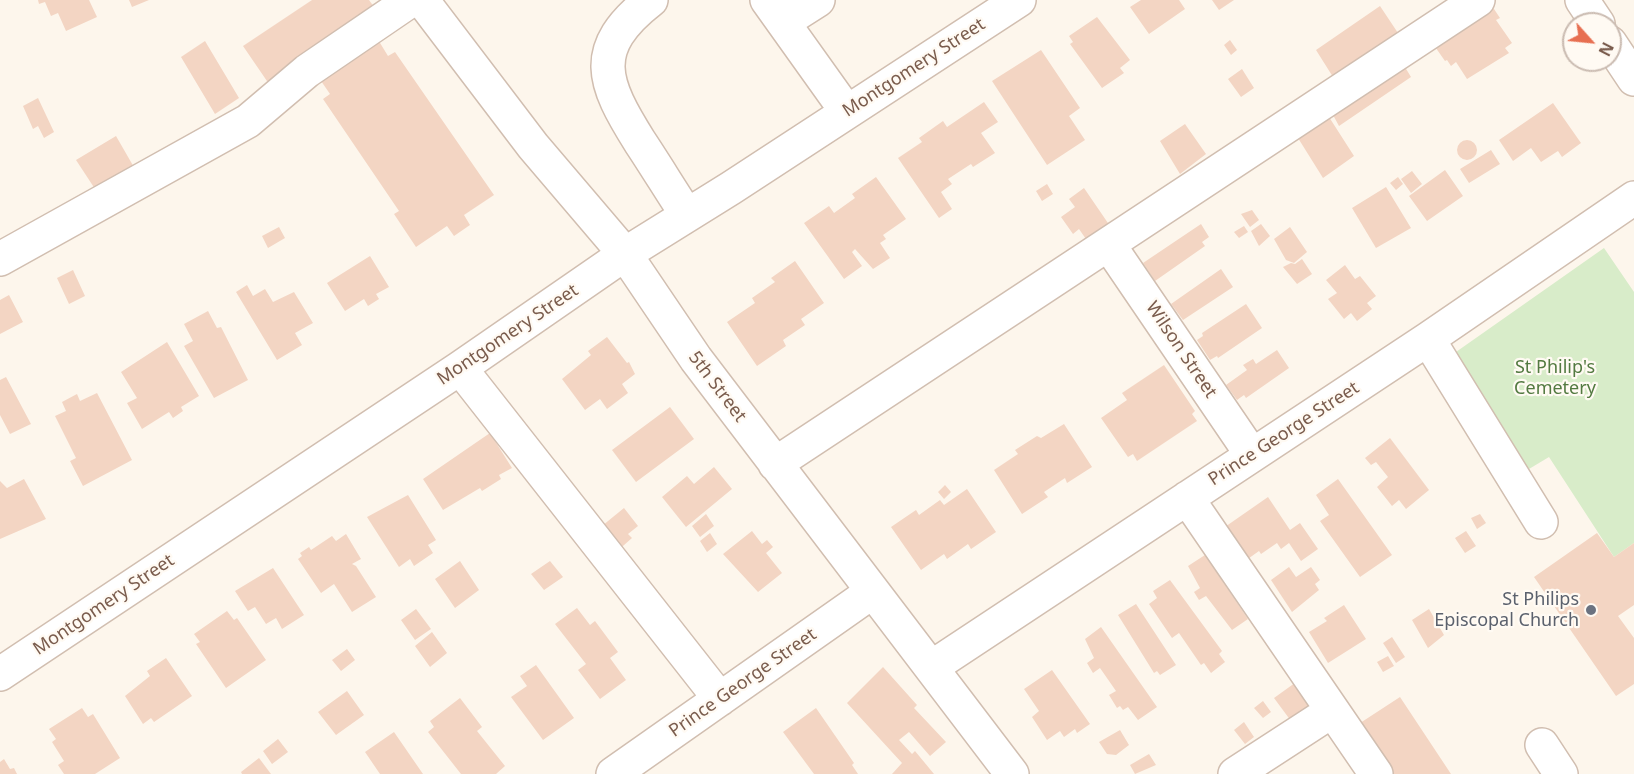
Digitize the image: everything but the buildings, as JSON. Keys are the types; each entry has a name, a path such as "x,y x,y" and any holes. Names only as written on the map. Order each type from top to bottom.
{"street":[{"path":"0,259 248,121 306,71 411,0"},
{"name":"5th Street","path":"422,0 533,146 625,254 696,359 1012,774"},
{"path":"651,0 620,30 610,49 609,85 622,113 687,215"},
{"path":"818,0 776,11 847,112"},
{"name":"Montgomery Street","path":"0,674 460,368 625,254 1019,0"},
{"path":"775,464 1478,0"},
{"path":"1622,61 1634,79"},
{"name":"Prince George Street","path":"932,668 1428,339 1634,198"},
{"name":"Wilson Street","path":"1109,245 1252,455"},
{"path":"1428,339 1541,522"},
{"path":"460,368 720,699"},
{"path":"1187,498 1376,774"},
{"name":"Prince George Street","path":"613,774 872,592"},
{"path":"1235,774 1332,711"},
{"path":"1542,745 1561,774"}],"green space":[{"name":"St Philip's Cemetery","path":"1604,248 1634,292 1634,543 1614,557 1549,457 1524,472 1446,359"}],"place":[{"name":"St Philips Episcopal Church","path":"1591,610"}]}
